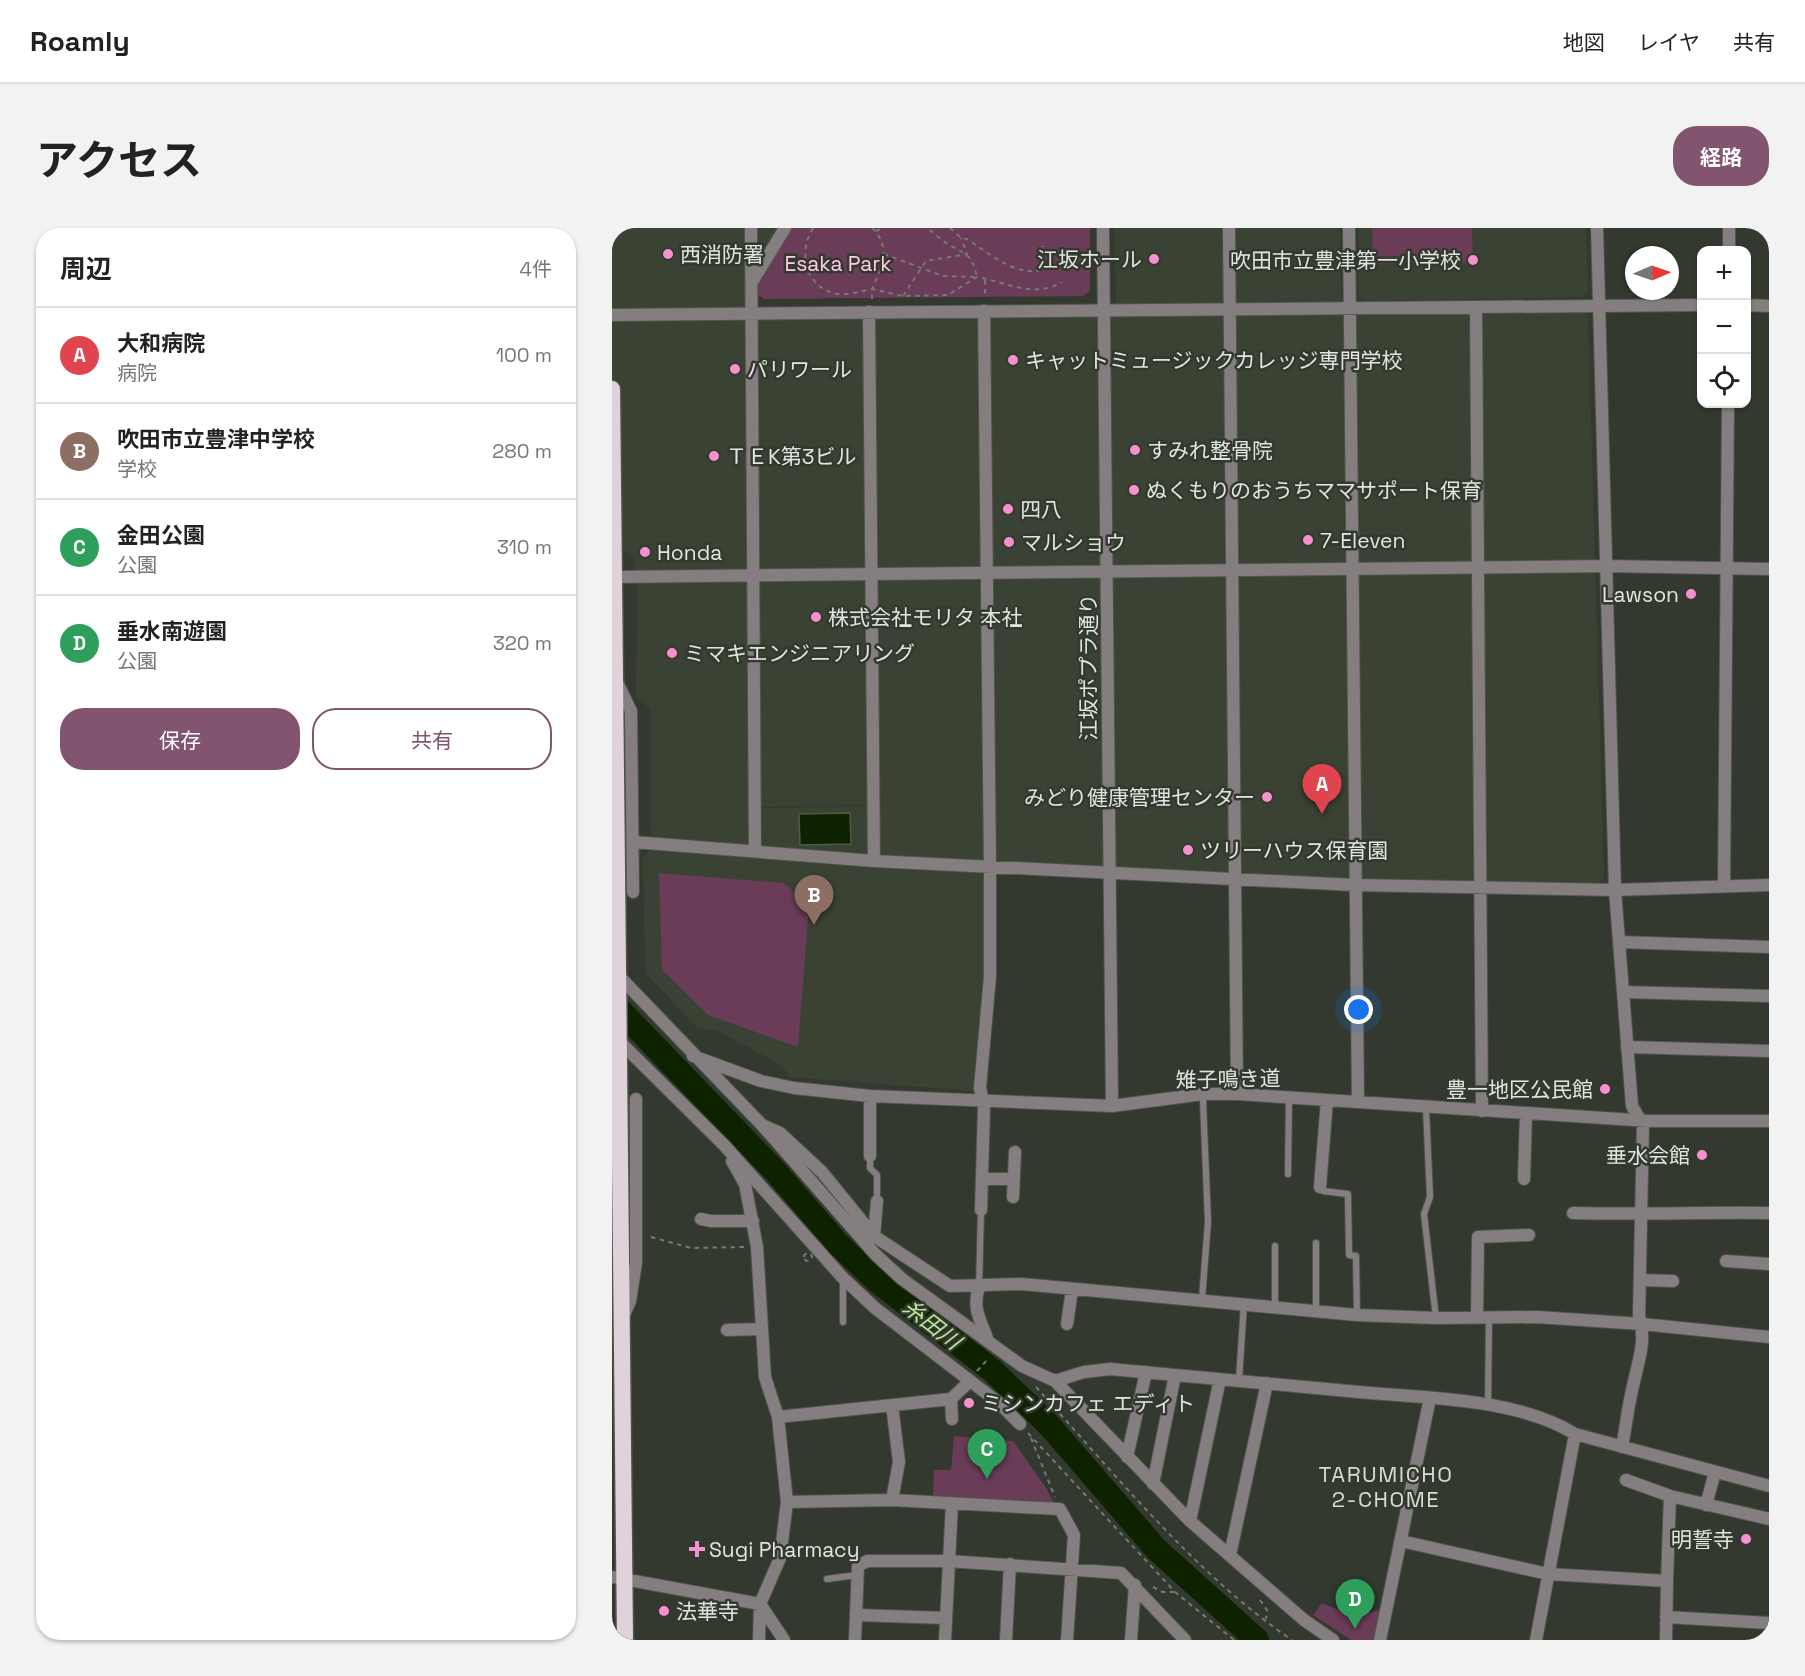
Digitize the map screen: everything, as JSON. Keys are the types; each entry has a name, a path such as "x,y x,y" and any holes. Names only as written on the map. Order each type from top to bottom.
{"highway":[{"path":"612,389 621,1322 617,1439 618,1578 625,1640"}],"street":[{"path":"751,228 755,851"},
{"path":"752,283 785,228"},
{"name":"江坂ポプラ通り","path":"1103,228 1112,1106"},
{"path":"1229,228 1237,1094"},
{"path":"1349,228 1358,1102"},
{"path":"1597,228 1615,890 1632,1106 1644,1125 1644,1215 1639,1316 1644,1330 1639,1369 1633,1383 1622,1447"},
{"path":"1729,228 1729,246"},
{"path":"612,315 752,314 870,307 985,306 1104,310 1229,310 1697,305"},
{"path":"1751,305 1769,306"},
{"path":"981,1210 984,1107 980,1088 990,976 985,306"},
{"path":"870,307 874,861"},
{"path":"1476,308 1482,1111"},
{"path":"1724,886 1728,408"},
{"path":"614,577 1607,566 1769,569"},
{"path":"614,683 631,711 633,892"},
{"path":"633,842 874,861 1354,885 1615,890 1769,885"},
{"path":"1619,942 1769,947"},
{"path":"617,979 762,1125 875,1254 902,1279 1022,1365 1055,1381 1190,1521 1304,1620 1333,1640"},
{"path":"1624,992 1769,996"},
{"path":"618,1036 724,1145 843,1278 875,1308 971,1379 1020,1424"},
{"path":"1627,1047 1769,1051"},
{"name":"雉子鳴き道","path":"693,1056 760,1081 794,1088 870,1096 1112,1106 1203,1094 1237,1094 1426,1108 1639,1118 1649,1121 1769,1121"},
{"path":"870,1096 870,1155"},
{"path":"621,1322 630,1301 636,1263 636,1099"},
{"path":"1320,1187 1327,1100"},
{"path":"1524,1179 1526,1113"},
{"path":"762,1125 780,1133 822,1172 874,1236 950,1286 1022,1284 1357,1315 1436,1318 1537,1317 1642,1324 1769,1337"},
{"path":"724,1145 745,1184 758,1247 765,1377 778,1417 787,1502 780,1558 760,1604 759,1640"},
{"path":"1013,1197 1015,1152"},
{"path":"982,1179 1014,1179"},
{"path":"874,1236 877,1201"},
{"path":"1573,1213 1644,1215 1769,1213"},
{"path":"701,1219 753,1221"},
{"path":"1483,1318 1478,1237 1529,1235"},
{"path":"1726,1261 1769,1264"},
{"path":"1641,1280 1673,1281"},
{"path":"978,1287 975,1298 976,1314 993,1343"},
{"path":"1067,1324 1072,1290"},
{"path":"612,1296 621,1322"},
{"path":"727,1330 762,1329"},
{"path":"1055,1381 1084,1372 1110,1369 1430,1398 1488,1406 1558,1423 1575,1434 1769,1486"},
{"path":"1127,1457 1146,1372"},
{"path":"1153,1484 1175,1375"},
{"path":"1190,1521 1220,1378"},
{"path":"778,1417 951,1399 971,1379"},
{"path":"1230,1555 1267,1383"},
{"path":"1380,1640 1430,1398"},
{"path":"951,1399 952,1419"},
{"path":"892,1405 899,1462 892,1500"},
{"path":"1536,1640 1575,1434"},
{"path":"1706,1505 1715,1472"},
{"path":"1626,1480 1670,1496 1769,1519"},
{"path":"1666,1640 1670,1496"},
{"path":"787,1502 892,1500 1059,1509 1074,1535 1067,1640"},
{"path":"945,1640 952,1503"},
{"path":"1401,1541 1548,1574 1667,1581"},
{"path":"855,1640 858,1566 867,1561 948,1561 1121,1573 1135,1585 1185,1640"},
{"path":"1006,1640 1010,1564"},
{"path":"618,1578 760,1604 784,1640"},
{"path":"1131,1640 1135,1585"},
{"path":"855,1615 946,1618"},
{"path":"1666,1617 1769,1623"}],"lane":[{"path":"1288,1174 1289,1097"},
{"path":"1202,1299 1208,1222 1203,1101"},
{"path":"1426,1108 1430,1197 1424,1214 1436,1318"},
{"path":"870,1155 870,1168 877,1175 877,1201"},
{"path":"1320,1187 1323,1191 1347,1194 1349,1255 1356,1256 1357,1315"},
{"path":"978,1287 981,1210"},
{"path":"1316,1243 1316,1312"},
{"path":"1275,1246 1275,1307"},
{"path":"843,1278 843,1322"},
{"path":"1239,1380 1244,1304"},
{"path":"1483,1318 1488,1406"},
{"path":"827,1579 858,1575"}],"path":[{"path":"813,228 804,249 807,273 820,287 839,294 872,289 903,296 948,295 977,277"},
{"path":"870,307 872,289 882,267 884,254 876,231 872,228"},
{"path":"876,231 883,228"},
{"path":"927,228 945,243 967,254"},
{"path":"950,228 961,238 967,254 973,261 977,277"},
{"path":"961,238 967,239 1009,265 1029,272 1042,271 1049,267 1050,254 1042,246"},
{"path":"884,254 943,276 985,278 1033,290 1050,289 1062,282"},
{"path":"903,296 926,261 967,254"},
{"path":"985,278 985,306"},
{"path":"651,1237 691,1248 758,1247"},
{"path":"971,1379 993,1343"},
{"path":"1022,1365 1032,1382 1204,1567 1292,1640"},
{"path":"1020,1424 1175,1592 1234,1640"},
{"path":"1030,1436 1059,1509"}],"shaded area":[{"path":"612,228 778,228 746,320 1116,315 1115,228 1340,228 1341,313 1583,311 1588,316 1604,878 1598,884 1468,884 870,857 868,805 760,807 761,848 657,840 651,833 650,709 636,696 637,589 633,557 612,544"},
{"name":"吹田市立豊津第一小学校","path":"1358,228 1586,228 1588,292 1582,297 1363,301 1359,296"},
{"path":"867,806 868,850 862,856 767,848 762,843 762,808"},
{"path":"850,813 851,844 800,845 799,814"},
{"path":"651,849 868,868 979,873 985,877 983,974 973,1091 790,1077 783,1067 765,1056 717,1031 697,1027 645,973 643,858"}],"green space":[{"name":"Esaka Park","path":"792,228 1090,228 1090,291 1083,296 764,299 757,294 757,284"},
{"path":"1372,228 1472,228 1473,262 1373,264"},
{"path":"659,873 784,883 809,906 798,1047 708,1015 662,970"},
{"path":"954,1436 1013,1441 1046,1488 1055,1505 933,1497 934,1470 951,1470"},
{"path":"1322,1603 1356,1617 1382,1609 1374,1640 1351,1640 1313,1615"}],"waterway":[{"name":"糸田川","path":"612,1002 775,1171 839,1245 877,1281 993,1371 1049,1425 1156,1549 1257,1640"}],"place":[{"name":"西消防署","path":"668,254"},
{"name":"江坂ホール","path":"1154,259"},
{"name":"吹田市立豊津第一小学校","path":"1473,260"},
{"name":"キャットミュージックカレッジ専門学校","path":"1013,360"},
{"name":"パリワール","path":"735,369"},
{"name":"すみれ整骨院","path":"1135,450"},
{"name":"ＴＥK第3ビル","path":"714,456"},
{"name":"ぬくもりのおうちママサポート保育","path":"1134,490"},
{"name":"四八","path":"1008,509"},
{"name":"7-Eleven","path":"1308,540"},
{"name":"マルショウ","path":"1009,542"},
{"name":"Honda","path":"645,552"},
{"name":"Lawson","path":"1691,594"},
{"name":"株式会社モリタ 本社","path":"816,617"},
{"name":"ミマキエンジニアリング","path":"672,653"},
{"name":"みどり健康管理センター","path":"1267,797"},
{"name":"大和病院","path":"1322,814"},
{"name":"ツリーハウス保育園","path":"1188,850"},
{"name":"吹田市立豊津中学校","path":"814,925"},
{"name":"豊一地区公民館","path":"1605,1089"},
{"name":"垂水会館","path":"1702,1155"},
{"name":"ミシンカフェ エディト","path":"969,1403"},
{"name":"金田公園","path":"987,1479"},
{"name":"明誓寺","path":"1746,1539"},
{"name":"Sugi Pharmacy","path":"697,1549"},
{"name":"法華寺","path":"664,1611"},
{"name":"垂水南遊園","path":"1355,1629"}],"district":[{"name":"TARUMICHO 2-CHOME","path":"1386,1486"}]}
